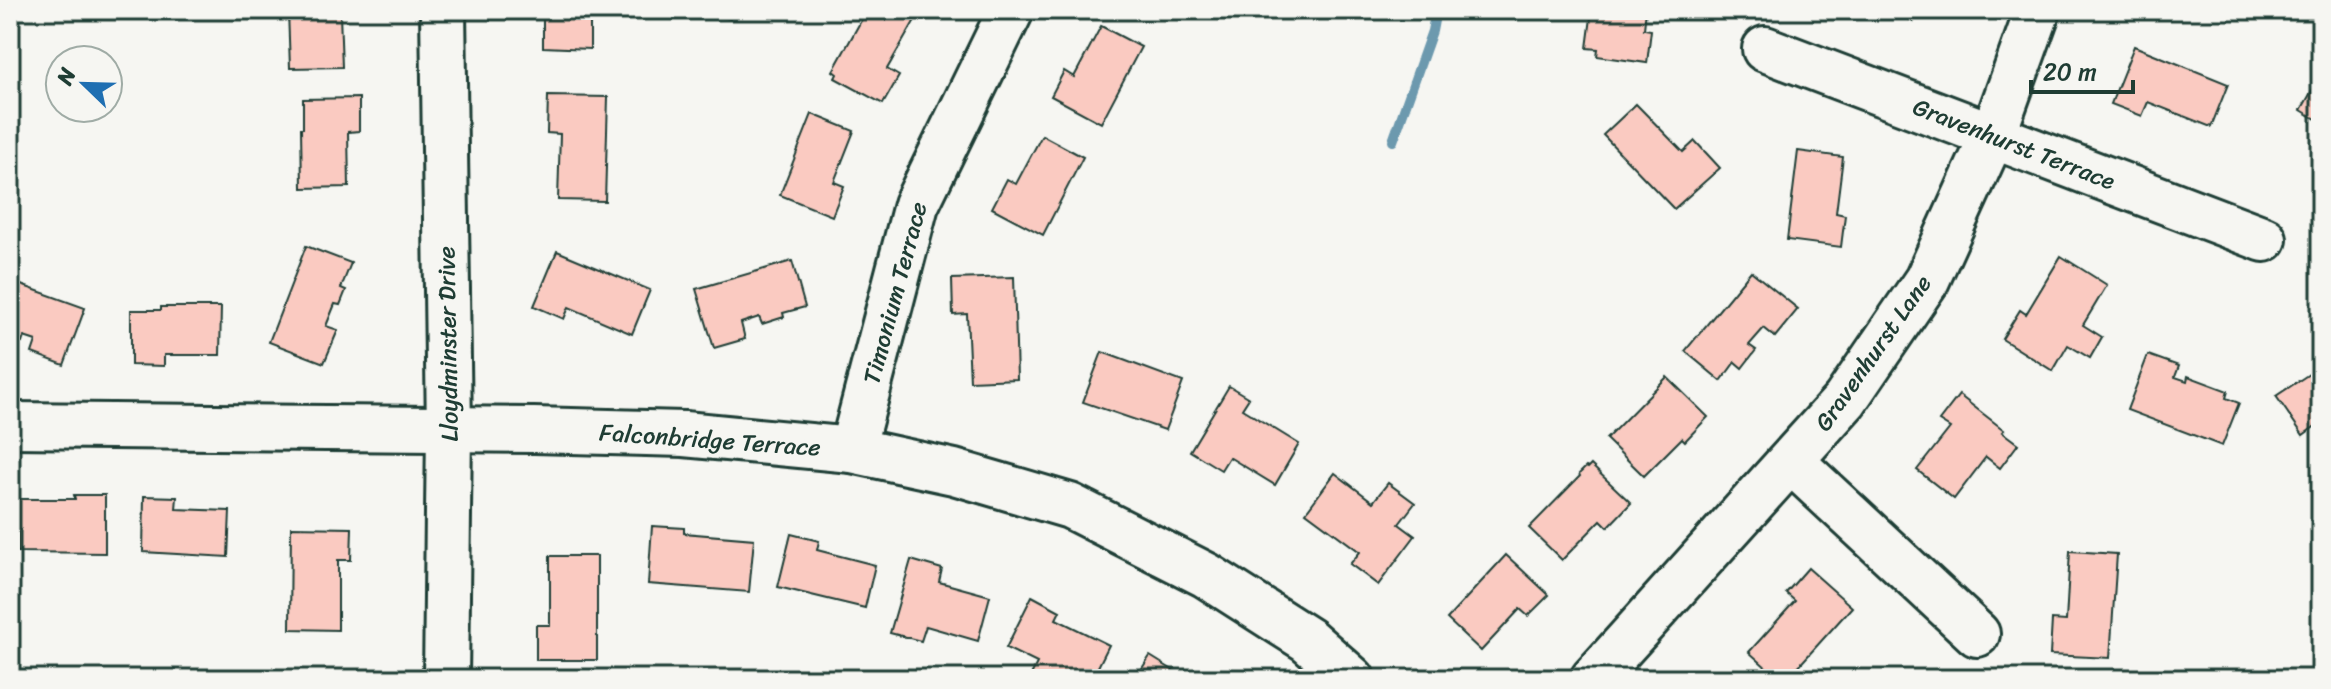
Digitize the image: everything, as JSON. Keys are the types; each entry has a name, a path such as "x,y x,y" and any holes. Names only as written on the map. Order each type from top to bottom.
{"street":[{"name":"Lloydminster Drive","path":"443,10 449,430 446,679"},
{"name":"Timonium Terrace","path":"852,450 916,205 1011,10"},
{"name":"Gravenhurst Lane","path":"1593,679 1845,400 1927,280 1993,135 2038,10"},
{"name":"Gravenhurst Terrace","path":"1765,49 2264,239"},
{"name":"Falconbridge Terrace","path":"10,425 684,434 852,450 954,472 1070,506 1206,575 1308,640 1352,679"},
{"path":"1791,461 1977,634"}],"building":[{"path":"288,10 347,10 347,14 340,14 342,67 290,68"},
{"path":"543,10 590,10 590,49 543,47"},
{"path":"694,10 732,10 730,19"},
{"path":"867,10 896,10 915,20 887,69 899,76 883,104 835,78 837,74 833,71"},
{"path":"1592,10 1646,10 1644,29 1651,30 1647,63 1597,56 1598,49 1587,48"},
{"path":"1897,10 1922,10 1913,22"},
{"path":"1101,26 1141,47 1101,123 1051,96 1064,71 1074,77"},
{"path":"2134,46 2228,84 2211,127 2148,102 2142,116 2111,104"},
{"path":"2321,75 2321,122 2301,110"},
{"path":"548,96 608,97 605,201 558,200 560,134 547,133"},
{"path":"359,98 359,131 348,132 349,187 302,188 303,99"},
{"path":"1636,104 1683,152 1695,141 1720,168 1674,209 1603,135"},
{"path":"812,114 854,131 834,182 844,186 832,216 780,195"},
{"path":"1042,135 1083,157 1043,235 992,208 1007,179 1016,184"},
{"path":"1798,151 1843,157 1836,213 1845,215 1841,247 1787,240"},
{"path":"306,246 351,263 341,288 346,290 340,305 335,304 326,326 338,330 324,363 269,342"},
{"path":"557,251 650,290 632,334 569,307 564,319 534,306"},
{"path":"2061,256 2107,285 2083,325 2102,337 2090,358 2068,345 2053,371 2002,339 2020,310 2026,314"},
{"path":"792,261 805,307 783,313 784,317 762,324 759,317 741,323 745,339 714,348 696,289"},
{"path":"1751,271 1798,309 1775,337 1764,328 1749,345 1756,350 1742,368 1735,362 1721,381 1685,351"},
{"path":"1014,277 1017,379 970,381 967,314 953,315 952,279"},
{"path":"10,281 85,308 64,365 32,353 36,341 24,337 22,343 10,338"},
{"path":"161,307 221,307 220,355 164,355 164,366 131,365 131,310 161,310"},
{"path":"1102,352 1183,382 1165,430 1083,402"},
{"path":"2148,355 2179,366 2175,377 2187,381 2188,376 2228,391 2226,398 2239,403 2222,446 2127,410"},
{"path":"2321,366 2321,422 2303,435 2276,396"},
{"path":"1667,377 1708,417 1644,476 1606,439"},
{"path":"1229,386 1249,398 1242,409 1299,444 1275,485 1229,457 1221,470 1190,451"},
{"path":"1959,395 2018,444 2000,468 1986,457 1954,499 1917,470 1950,428 1939,421"},
{"path":"1591,465 1631,503 1608,527 1601,520 1562,560 1529,528"},
{"path":"1335,473 1373,502 1388,483 1415,503 1399,524 1415,536 1378,585 1350,564 1360,552 1306,512"},
{"path":"74,495 105,495 105,553 18,552 18,499 75,499"},
{"path":"144,496 177,497 176,509 230,511 228,557 143,552"},
{"path":"652,526 684,528 684,533 754,539 749,592 648,584"},
{"path":"291,527 352,528 351,560 338,560 338,630 290,629"},
{"path":"791,534 819,541 817,550 875,565 865,608 778,587"},
{"path":"2070,551 2117,554 2110,658 2050,655 2052,620 2066,621"},
{"path":"1506,555 1549,595 1528,616 1520,609 1481,651 1447,619"},
{"path":"550,556 597,556 597,660 536,660 536,625 550,625"},
{"path":"911,560 942,569 939,582 990,596 978,641 926,626 921,641 890,633"},
{"path":"1808,568 1852,607 1787,679 1779,679 1749,652 1795,601 1786,593"},
{"path":"1032,596 1060,611 1056,619 1109,645 1092,679 1029,679 1037,663 1006,648"},
{"path":"1150,656 1187,679 1135,679"}],"waterway":[{"path":"1393,141 1432,31 1436,10"}]}
